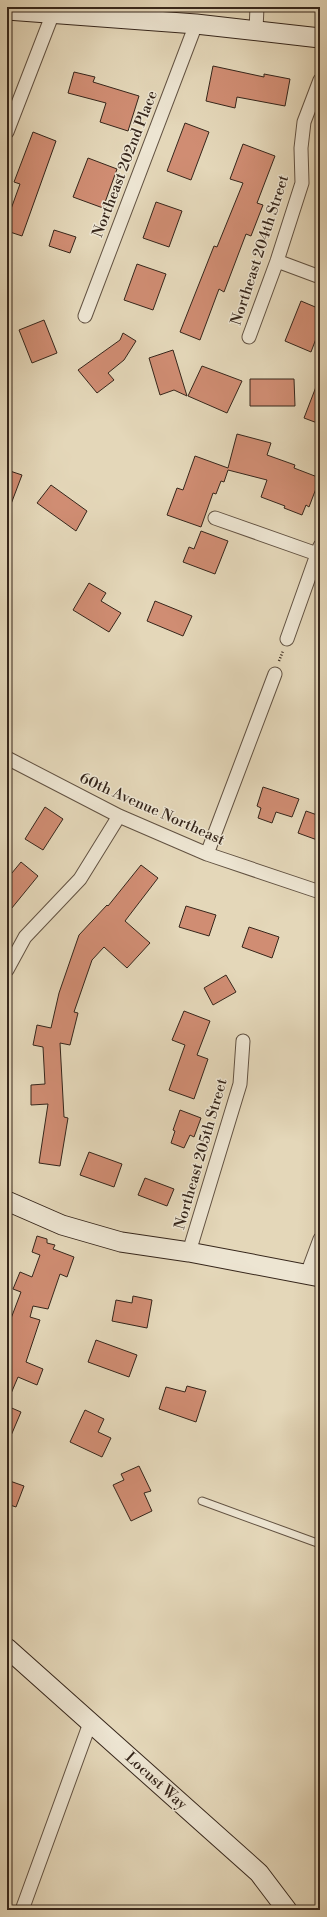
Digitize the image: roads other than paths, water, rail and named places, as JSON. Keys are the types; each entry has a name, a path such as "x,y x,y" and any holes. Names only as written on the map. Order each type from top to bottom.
{"main road":[{"path":"7,10 196,24 320,38"},
{"path":"8,1204 62,1225 121,1242 189,1252 314,1275"},
{"name":"Locust Way","path":"13,1653 259,1873 287,1910"}],"street":[{"path":"256,30 257,7"},
{"path":"7,132 53,13"},
{"name":"Northeast 202nd Place","path":"85,316 196,24"},
{"name":"Northeast 204th Street","path":"248,337 277,261 302,183 300,148 304,122 320,80"},
{"path":"277,261 320,277"},
{"path":"215,518 318,550 287,639"},
{"path":"207,854 275,674"},
{"name":"60th Avenue Northeast","path":"7,758 119,816 207,854 320,892"},
{"path":"7,970 25,937 80,879 119,816"},
{"name":"Northeast 205th Street","path":"189,1252 240,1084 243,1041"},
{"path":"314,1275 320,1240"},
{"path":"22,1910 90,1723"}],"lane":[{"path":"202,1501 320,1544"}]}
